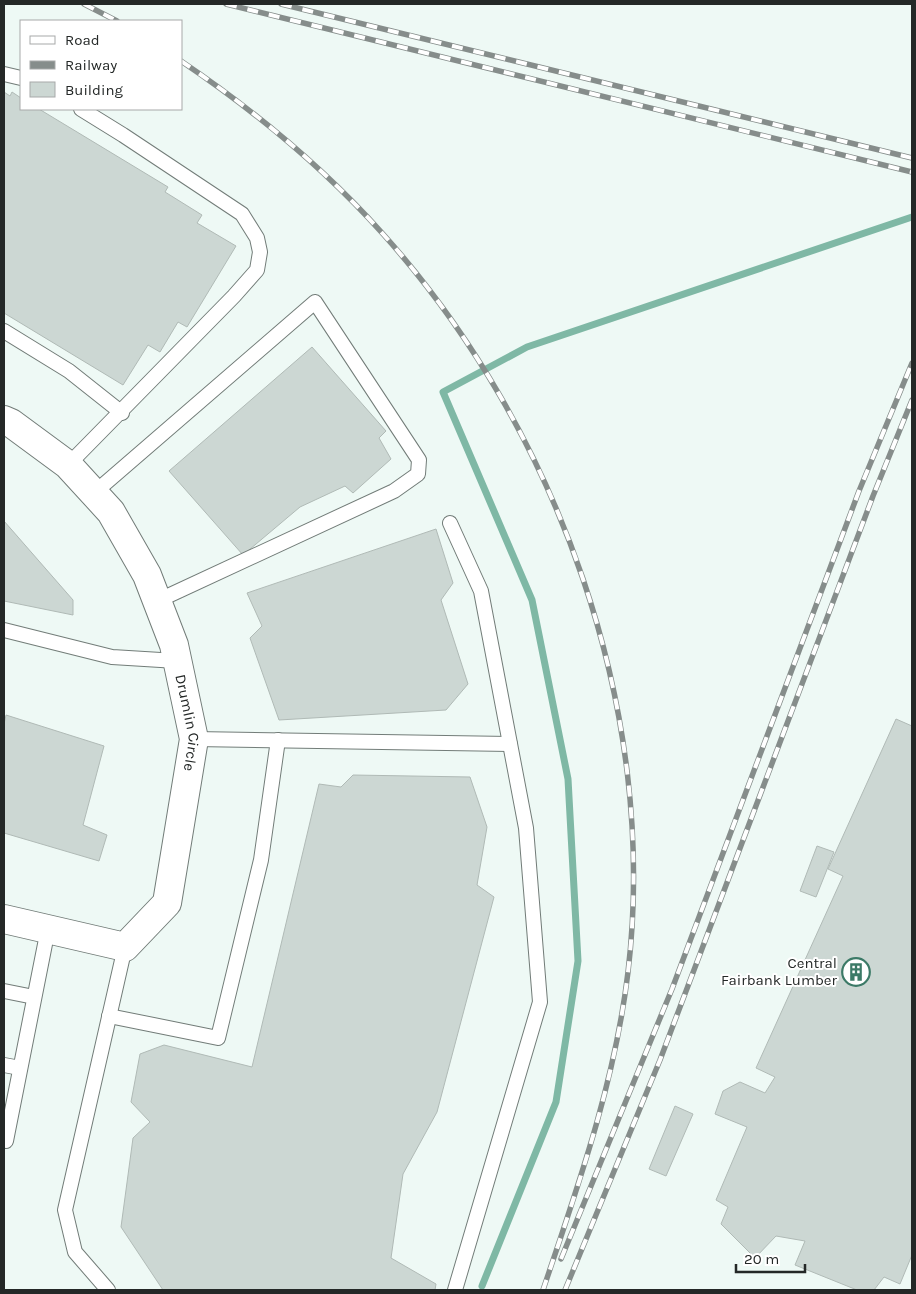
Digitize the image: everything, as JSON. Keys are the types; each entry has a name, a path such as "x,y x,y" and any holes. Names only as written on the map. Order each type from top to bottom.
{"street":[{"name":"Drumlin Circle","path":"4,420 68,465 111,512 147,575 174,645 194,739 167,903 125,947"},
{"path":"4,919 125,947"}],"lane":[{"path":"4,74 20,78"},
{"path":"68,465 122,412 258,270 260,252 257,238 242,214 83,110"},
{"path":"94,493 315,302 419,460 418,474 394,491 157,601"},
{"path":"4,331 69,371 122,412"},
{"path":"450,523 480,591 526,828 540,1002 455,1290"},
{"path":"4,630 112,657 177,661"},
{"path":"194,739 510,744"},
{"path":"109,1016 218,1038 261,860 278,740"},
{"path":"6,1141 48,929"},
{"path":"108,1290 75,1252 65,1210 125,947"},
{"path":"4,992 34,997"},
{"path":"4,1064 20,1068"}],"building":[{"path":"4,92 10,96 12,92 20,97 20,110 41,110 168,187 165,192 202,215 197,223 236,246 187,327 178,322 160,352 148,345 123,385 4,313"},
{"path":"312,347 386,431 379,438 391,459 353,493 345,486 300,507 243,555 169,471"},
{"path":"4,521 73,600 73,615 4,601"},
{"path":"436,529 453,583 441,600 468,684 446,710 279,720 250,638 262,626 247,593"},
{"path":"6,715 104,746 83,825 107,835 99,861 4,833 4,724"},
{"name":"Central Fairbank Lumber","path":"896,719 912,726 912,1255 900,1284 884,1277 874,1290 857,1290 795,1265 805,1241 776,1236 755,1258 721,1224 728,1207 716,1200 747,1127 715,1114 723,1091 740,1082 765,1093 775,1077 756,1068 843,876 828,869"},
{"path":"353,775 470,777 487,827 477,885 494,897 437,1112 403,1174 391,1258 436,1284 435,1290 163,1290 121,1227 133,1138 150,1122 131,1102 140,1054 164,1045 252,1067 319,784 341,787"},
{"path":"817,846 834,852 816,897 800,891"},
{"path":"675,1106 693,1114 666,1176 649,1169"}],"waterway":[{"path":"482,1286 556,1102 578,961 568,779 532,600 443,392 527,347 912,217"}],"railway":[{"path":"84,4 115,20"},
{"path":"226,4 912,172"},
{"path":"281,4 912,158"},
{"path":"182,62 262,120 337,186 383,234 445,311 499,395 546,484 583,578 610,675 627,774 634,873 628,972 614,1053 594,1133 543,1290"},
{"path":"561,1259 672,989 859,491 912,363"},
{"path":"565,1290 660,1060 873,496 912,400"}],"place":[{"name":"Central Fairbank Lumber","path":"856,972"}]}
